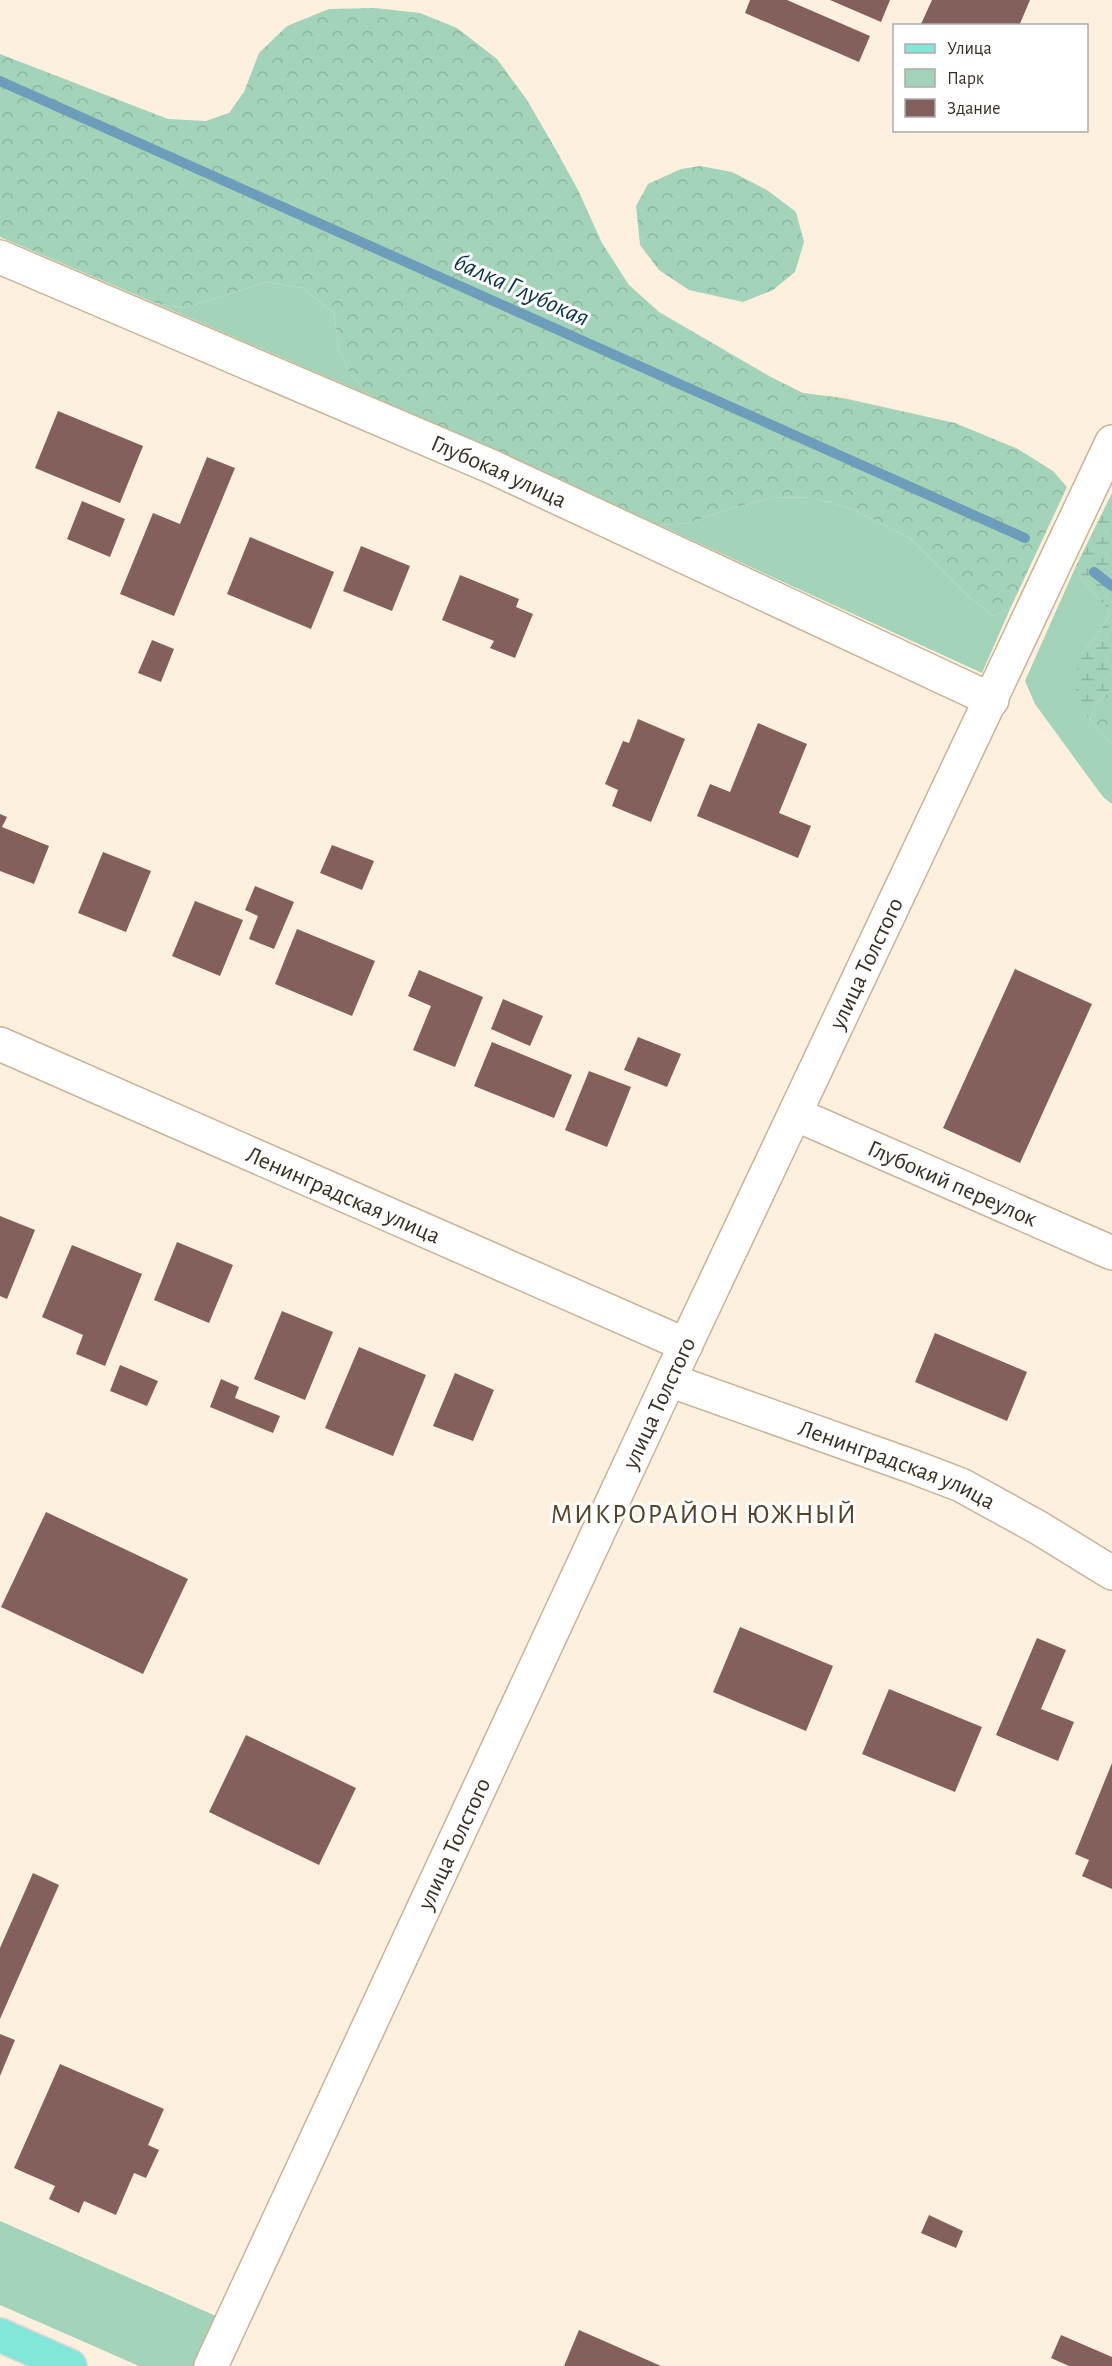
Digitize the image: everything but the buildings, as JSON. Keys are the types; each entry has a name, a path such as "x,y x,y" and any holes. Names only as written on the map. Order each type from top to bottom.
{"main road":[{"path":"0,2336 70,2366"}],"street":[{"name":"Глубокая улица","path":"0,257 490,466 992,700"},
{"name":"улица Толстого","path":"211,2366 669,1380 1112,442"},
{"name":"Ленинградская улица","path":"0,1044 686,1345"},
{"name":"Глубокий переулок","path":"795,1114 1112,1253"},
{"name":"Ленинградская улица","path":"669,1380 961,1485 1039,1528 1112,1573"}],"green space":[{"path":"375,8 420,13 457,28 497,59 527,100 556,150 578,190 602,243 629,285 659,312 803,393 843,398 955,423 1018,449 1053,471 1067,487 1010,609 994,616 969,597 910,538 852,509 814,498 773,497 690,523 659,525 369,395 349,373 339,349 334,313 302,288 267,282 184,308 155,303 0,237 0,54 168,119 206,121 229,113 244,92 259,53 287,26 329,9"},
{"path":"700,166 732,172 767,190 796,212 804,242 795,272 773,290 743,302 689,290 659,270 640,245 636,206 648,184 681,169"},
{"path":"267,282 302,288 334,313 339,349 349,373 369,395 155,303 184,308"},
{"path":"1112,493 1112,691 1098,703 1090,720 1081,710 1074,682 1081,654 1098,634 1111,613 1080,577 1076,566"},
{"path":"773,497 814,498 852,509 910,538 969,597 994,616 1010,609 982,673 659,525 690,523"},
{"path":"1076,566 1080,577 1111,613 1098,634 1081,654 1081,710 1112,744 1112,804 1103,797 1035,704 1025,681"},
{"path":"1112,691 1112,744 1090,720 1098,703"},
{"path":"0,2221 216,2316 195,2366 139,2366 0,2305"}],"waterway":[{"name":"балка Глубокая","path":"0,81 1025,538"},
{"name":"балка Глубокая","path":"1094,572 1112,586"}],"district":[{"name":"МИКРОРАЙОН ЮЖНЫЙ","path":"704,1514"}]}
